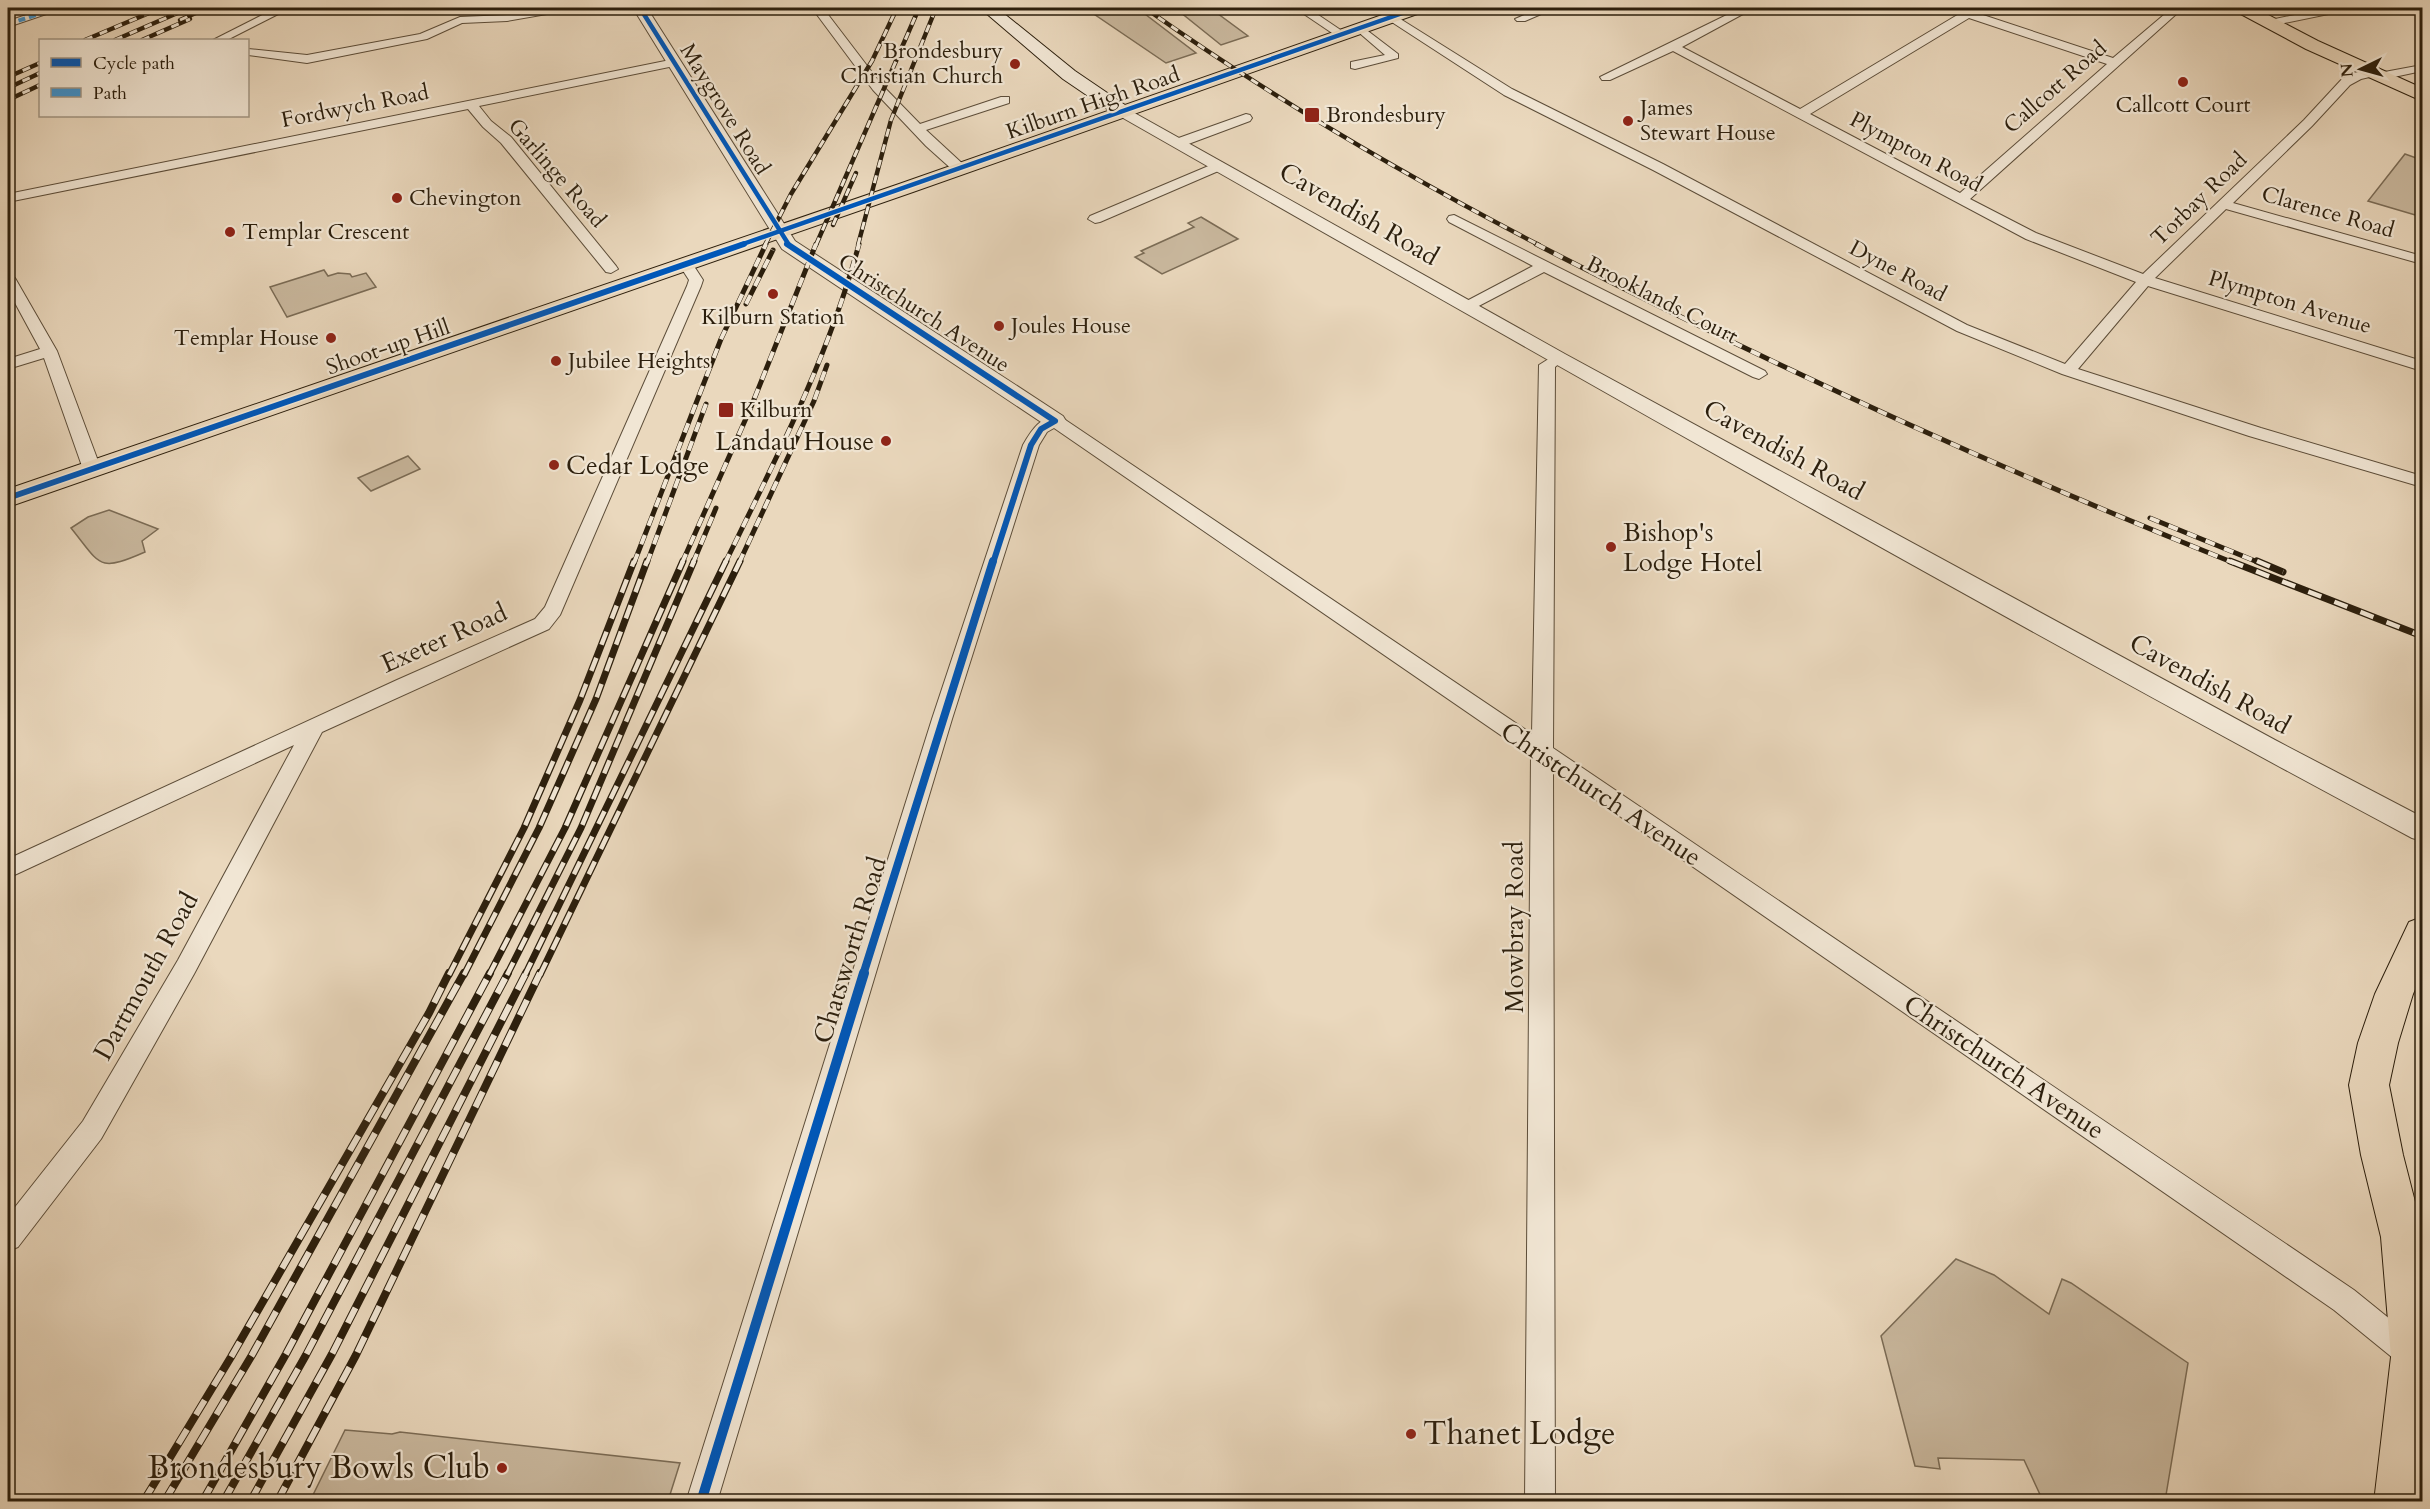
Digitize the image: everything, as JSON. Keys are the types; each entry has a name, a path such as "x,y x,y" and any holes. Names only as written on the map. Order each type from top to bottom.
{"main road":[{"path":"988,8 1069,75 1122,111"},
{"name":"Kilburn High Road","path":"779,230 960,169 1417,8"},
{"path":"2243,8 2422,95"},
{"name":"Shoot-up Hill","path":"8,498 779,230"},
{"path":"2398,1502 2418,1359 2403,1237 2382,1155 2369,1085 2378,1043 2394,994 2422,933"}],"street":[{"path":"8,24 58,8"},
{"path":"221,39 284,8"},
{"path":"249,52 307,59 423,37 460,20 507,18 542,9 564,8"},
{"name":"Maygrove Road","path":"640,8 779,230"},
{"path":"818,8 877,87 960,169"},
{"path":"1301,8 1342,34"},
{"path":"1521,19 1549,8"},
{"path":"1606,77 1672,47 1748,8"},
{"path":"1950,8 1973,10 2116,63"},
{"name":"Callcott Road","path":"1961,200 2035,132 2178,8"},
{"path":"2270,23 2343,8"},
{"path":"1801,114 1973,10"},
{"name":"Dyne Road","path":"1390,17 1508,92 1659,167 1962,328 2068,371 2255,432 2422,482"},
{"path":"1355,65 1394,56 1360,28"},
{"name":"Plympton Road","path":"1672,47 2031,236 2145,280"},
{"name":"Fordwych Road","path":"8,198 675,63"},
{"name":"Torbay Road","path":"2068,371 2145,280 2308,123 2346,82 2357,76 2422,68"},
{"path":"918,129 1005,100"},
{"name":"Garlinge Road","path":"471,105 487,124 506,140 611,269"},
{"name":"Cavendish Road","path":"1122,111 1558,358 2254,741 2422,830"},
{"path":"1178,143 1246,118"},
{"path":"1095,219 1218,166"},
{"name":"Clarence Road","path":"2223,204 2422,260"},
{"name":"Brooklands Court","path":"1454,219 1759,374"},
{"name":"Christchurch Avenue","path":"779,230 788,245 1054,421 2123,1147 2344,1300 2418,1359"},
{"name":"Exeter Road","path":"8,870 404,685 542,624 553,610 694,286 696,280 694,274 685,263"},
{"name":"Brooklands Court","path":"1466,307 1544,266"},
{"path":"8,278 49,351 92,469"},
{"name":"Plympton Avenue","path":"2145,280 2422,366"},
{"path":"8,364 49,351"},
{"name":"Mowbray Road","path":"1540,1502 1542,754 1547,365 1558,358"},
{"name":"Chatsworth Road","path":"701,1502 942,719 1027,455 1041,429 1054,421"},
{"name":"Dartmouth Road","path":"8,1237 92,1130 186,967 313,729"}],"shaded area":[{"path":"1085,8 1137,8 1196,53 1166,63"},
{"path":"1175,8 1210,8 1248,36 1221,45"},
{"path":"2405,154 2422,160 2422,217 2368,201"},
{"path":"1201,217 1238,239 1162,274 1135,257 1144,253 1141,251 1194,227 1188,223"},
{"path":"324,270 328,276 338,273 350,274 352,277 366,273 376,287 287,317 270,287"},
{"path":"408,456 420,469 371,491 358,478"},
{"path":"109,510 158,529 142,541 145,552 117,562 101,562 88,550 71,528 88,517"},
{"path":"1956,1259 1994,1275 2049,1314 2062,1279 2071,1283 2188,1363 2165,1501 2043,1501 2024,1460 1938,1458 1940,1469 1915,1466 1881,1336"},
{"name":"Brondesbury Bowls Club","path":"345,1430 392,1434 400,1432 680,1463 668,1501 310,1501"}],"railway":[{"path":"87,39 161,8"},
{"path":"117,39 189,8"},
{"path":"180,20 207,8"},
{"path":"765,245 791,194 872,61 897,8"},
{"path":"816,245 919,8"},
{"path":"858,245 891,120 936,8"},
{"path":"1145,8 1240,73 1338,133 1437,191 1539,245"},
{"path":"144,39 190,19"},
{"path":"8,77 39,63"},
{"path":"8,88 39,73"},
{"path":"8,100 39,85"},
{"path":"833,225 856,173"},
{"path":"634,563 721,339 766,244"},
{"path":"682,563 751,407 816,244"},
{"path":"725,563 782,446 817,367 847,286 859,244"},
{"path":"1536,244 1707,330 1881,412 2056,490 2234,563"},
{"path":"746,304 773,250"},
{"path":"739,563 814,401 827,365"},
{"path":"647,563 706,404"},
{"path":"693,563 716,508"},
{"path":"2150,518 2260,563"},
{"path":"449,975 524,828 580,700 634,561"},
{"path":"464,975 539,828 596,699 647,561"},
{"path":"489,975 565,828 683,561"},
{"path":"507,975 581,828 694,561"},
{"path":"525,974 726,561"},
{"path":"540,975 740,561"},
{"path":"2230,561 2422,636"},
{"path":"2257,561 2283,572"},
{"path":"143,1502 231,1357 429,1013 449,973"},
{"path":"164,1502 252,1355 464,973"},
{"path":"202,1502 286,1354 490,973"},
{"path":"223,1502 306,1355 508,973"},
{"path":"277,1502 356,1355 540,973"},
{"path":"250,1502 332,1354 525,974"}],"marked path":[{"path":"8,24 58,8"}],"cycle path":[{"path":"640,8 788,245 1055,421 1041,429 1031,445 942,719 701,1502"},
{"path":"8,498 906,188 1417,8"}],"place":[{"name":"Brondesbury Christian Church","path":"1015,64"},
{"name":"Callcott Court","path":"2183,82"},
{"name":"Brondesbury","path":"1312,115"},
{"name":"James Stewart House","path":"1628,121"},
{"name":"Chevington","path":"397,198"},
{"name":"Templar Crescent","path":"230,232"},
{"name":"Kilburn Station","path":"773,294"},
{"name":"Joules House","path":"999,326"},
{"name":"Templar House","path":"331,338"},
{"name":"Jubilee Heights","path":"556,361"},
{"name":"Kilburn","path":"726,410"},
{"name":"Landau House","path":"886,441"},
{"name":"Cedar Lodge","path":"554,465"},
{"name":"Bishop's Lodge Hotel","path":"1611,547"},
{"name":"Thanet Lodge","path":"1411,1434"},
{"name":"Brondesbury Bowls Club","path":"502,1468"}]}
